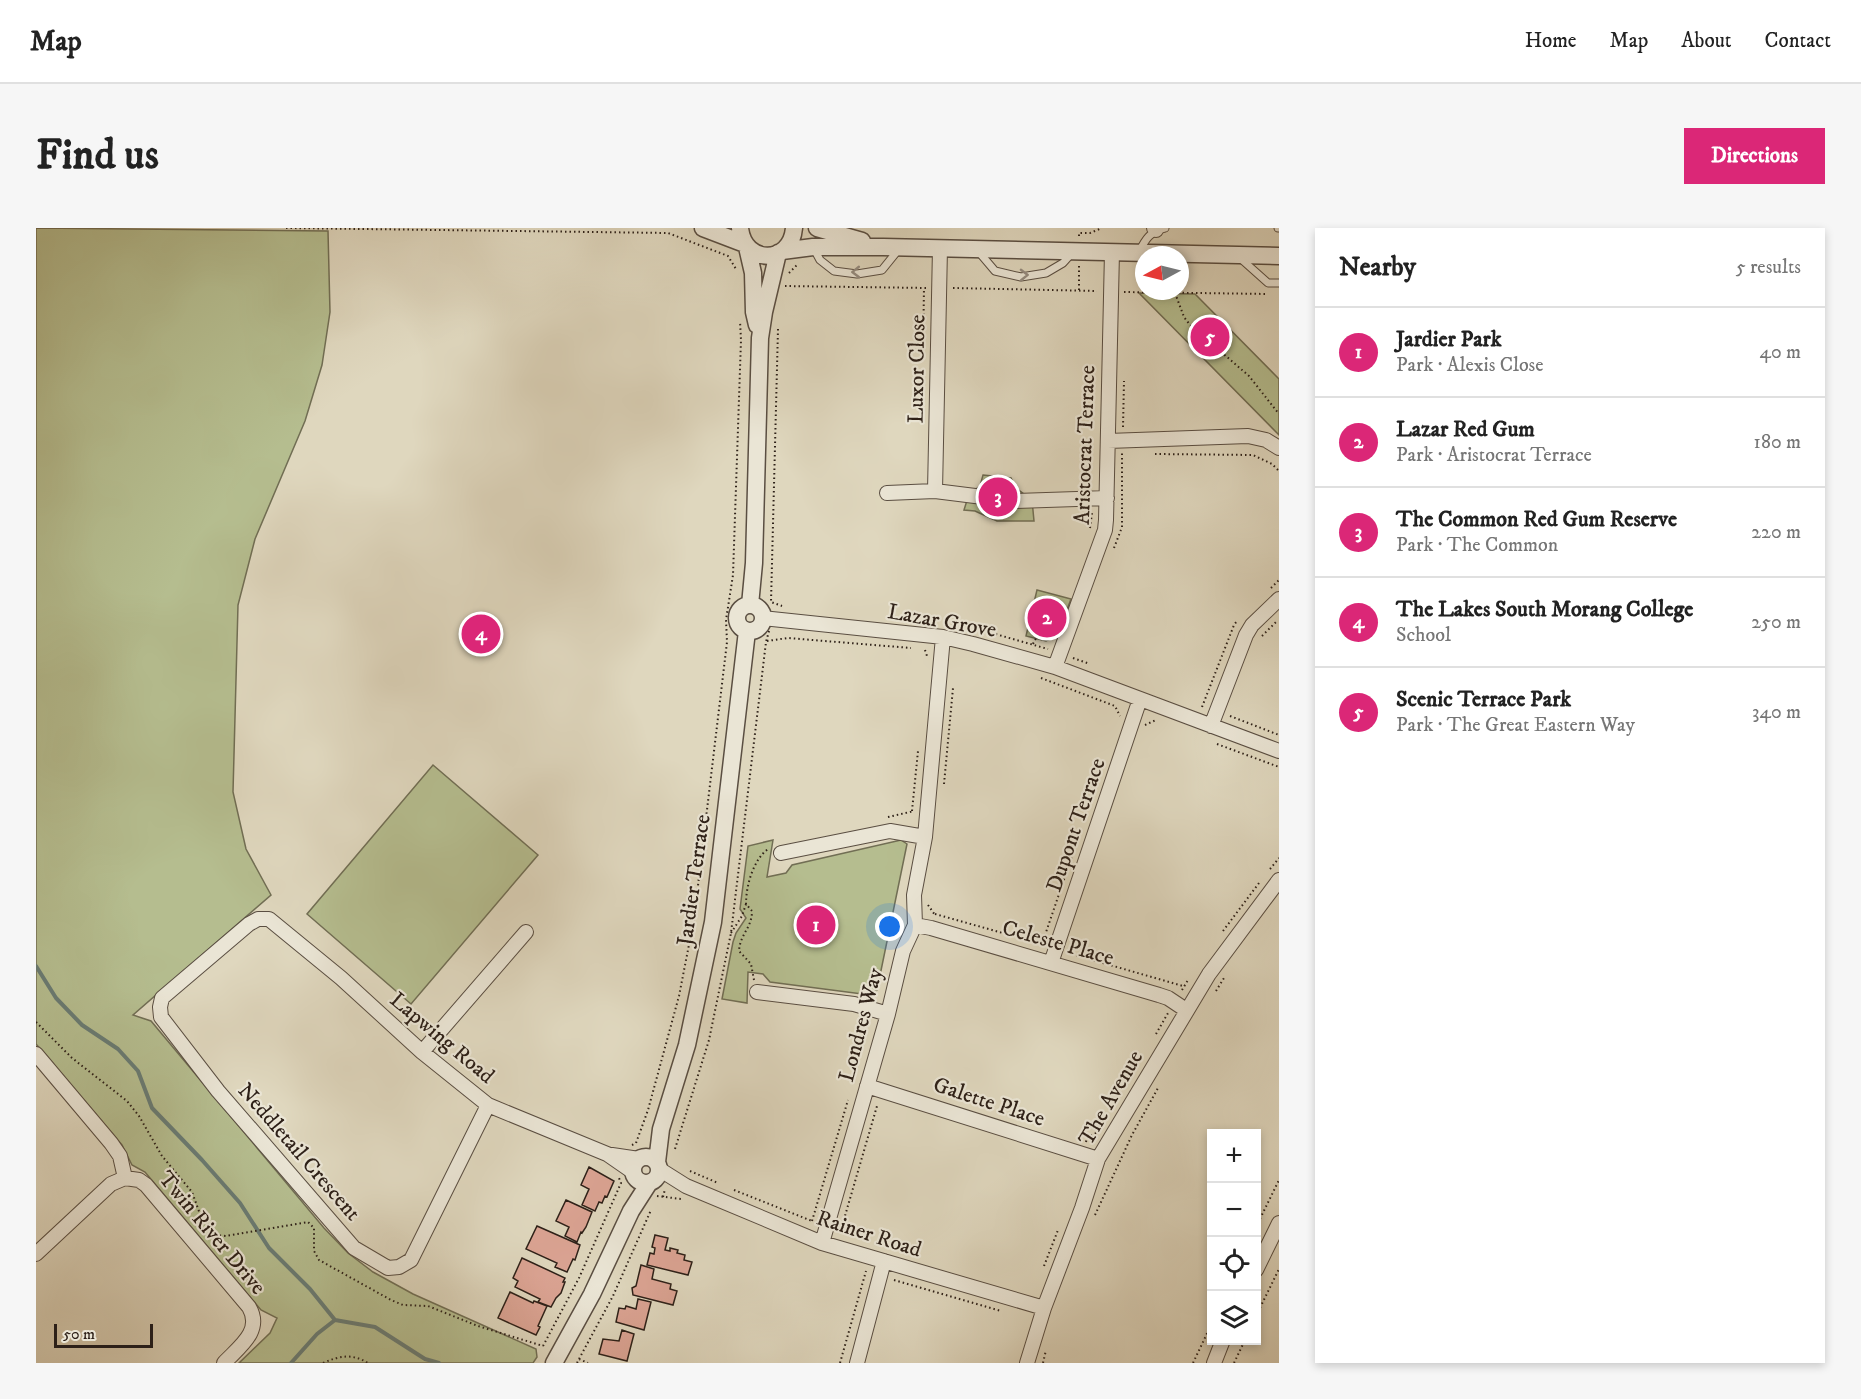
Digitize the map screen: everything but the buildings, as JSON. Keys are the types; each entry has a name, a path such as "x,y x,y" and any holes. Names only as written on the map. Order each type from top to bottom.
{"street":[{"path":"703,228 744,240 762,255 813,248 883,247 1135,252"},
{"path":"750,605 754,563 760,338 780,252 793,238 794,228"},
{"path":"817,228 883,247"},
{"path":"744,240 753,273 746,312 760,338"},
{"name":"Luxor Close","path":"935,491 940,248"},
{"name":"Aristocrat Terrace","path":"1055,667 1105,530 1112,252"},
{"path":"1189,254 1279,256"},
{"path":"1108,441 1248,436 1266,440 1279,448"},
{"path":"887,493 935,491 1015,501 1107,498"},
{"path":"1212,726 1246,635 1252,625 1279,600"},
{"path":"750,605 759,610 762,618 757,628 747,631 739,625 737,617 740,610 750,605"},
{"name":"Lazar Grove","path":"762,618 943,637 1055,667 1279,751"},
{"name":"Jardier Terrace","path":"550,1358 592,1294 631,1211 642,1168 661,1130 687,1045 713,922 747,631"},
{"name":"Londres Way","path":"824,1236 888,1014 903,951 915,925 914,895 925,837 943,637"},
{"name":"Dupont Terrace","path":"1051,963 1140,699"},
{"path":"781,853 890,831 925,837"},
{"name":"The Avenue","path":"1027,1363 1044,1308 1098,1159 1127,1114 1186,1010 1234,938 1279,880"},
{"name":"Neddletail Crescent","path":"269,919 258,918 249,924 162,998 161,1017 218,1091 354,1248 388,1268 399,1267 411,1260 488,1105"},
{"name":"Lapwing Road","path":"269,919 341,978 422,1052 488,1105 642,1168"},
{"name":"Celeste Place","path":"915,925 1168,998 1186,1010"},
{"path":"422,1052 526,932"},
{"path":"757,992 854,1004 888,1014"},
{"name":"Twin River Drive","path":"36,1054 111,1143 120,1156 125,1178 139,1180 146,1185 252,1313 254,1324 251,1334 224,1363"},
{"name":"Galette Place","path":"867,1086 1098,1159"},
{"name":"Rainer Road","path":"642,1168 824,1236 884,1261 1044,1308"},
{"path":"36,1254 111,1184 125,1178"},
{"path":"1261,1261 1279,1223"},
{"path":"857,1363 884,1261"},
{"path":"1214,1363 1221,1345"}],"lane":[{"path":"1141,246 1147,236 1158,228"},
{"path":"813,248 820,260 834,271 857,274 882,270 901,247"},
{"path":"976,249 995,271 1021,277 1047,273 1063,263 1073,251"},
{"path":"1237,255 1268,283 1279,283"}],"path":[{"path":"286,228 668,233 728,256 737,270"},
{"path":"1079,233 1090,233 1102,228"},
{"path":"778,291 787,285 1135,292"},
{"path":"1189,293 1269,294"},
{"path":"1177,300 1190,325 1249,376 1279,414"},
{"path":"543,1346 579,1278 621,1183 618,1179 642,1168 633,1144 636,1143 648,1110 680,996 694,919 727,642 726,620 733,575 741,340 746,312"},
{"path":"778,326 771,602 790,609"},
{"path":"1146,454 1253,454 1272,464 1279,471"},
{"path":"1258,643 1279,619"},
{"path":"766,642 788,638 943,637 967,626 1060,653"},
{"path":"1032,675 1115,706 1119,716 1145,725 1157,720"},
{"path":"1232,710 1232,717"},
{"path":"1212,742 1279,767"},
{"path":"731,933 742,916 749,881 763,852 773,847 781,853"},
{"path":"746,904 752,910 752,921 741,938 739,951 751,964 757,992"},
{"path":"1212,996 1224,978"},
{"path":"36,1022 72,1058 127,1101 139,1116 162,1156 192,1192 205,1228 215,1235 226,1236 308,1222 315,1231 314,1251 320,1260 391,1300 409,1306 428,1306 485,1329 543,1346 550,1358"},
{"path":"1094,1218 1132,1136 1162,1081"},
{"path":"812,1221 850,1092"},
{"path":"688,1170 719,1184"},
{"path":"1261,1218 1279,1180"},
{"path":"729,1188 812,1221 824,1236 848,1236"},
{"path":"655,1199 657,1196 680,1199 690,1203"},
{"path":"577,1363 613,1296 651,1210"},
{"path":"857,1268 1005,1312"},
{"path":"1261,1307 1279,1269"},
{"path":"840,1363 866,1271"},
{"path":"1193,1363 1207,1334"},
{"path":"1042,1363 1048,1343"},
{"path":"1234,1363 1243,1345"},
{"path":"323,1363 333,1359 356,1356 368,1363"},
{"path":"579,1359 588,1363"}],"green space":[{"path":"36,228 328,231 330,312 322,365 305,421 255,539 238,605 233,792 246,849 271,895 133,1015 151,1021 324,1228 348,1253 373,1272 413,1294 536,1349 537,1357 533,1363 239,1363 270,1333 277,1318 261,1310 145,1172 132,1165 122,1145 36,1044"},
{"path":"1189,294 1195,294 1279,379 1279,435 1146,300 1189,300"},
{"path":"983,475 1011,478 1016,488 1032,500 1034,521 997,521 975,511 964,510 969,494 980,486"},
{"path":"1037,590 1071,599 1057,636 1046,641 1026,636"},
{"path":"433,765 538,855 411,1004 307,914"},
{"path":"773,840 767,877 786,873 792,865 901,840 907,844 877,990 870,995 770,982 763,974 748,972 747,1003 722,999 733,942 746,918 740,909 748,846"}],"waterway":[{"path":"36,966 56,998 82,1025 118,1049 138,1071 152,1108 240,1203 269,1248 310,1289 335,1320"},
{"path":"291,1363 317,1334 335,1320 375,1327 425,1359 439,1363"}],"place":[{"name":"Scenic Terrace Park","path":"1210,337"},
{"name":"The Common Red Gum Reserve","path":"998,497"},
{"name":"Lazar Red Gum","path":"1047,618"},
{"name":"The Lakes South Morang College","path":"481,634"},
{"name":"Jardier Park","path":"816,925"}]}
